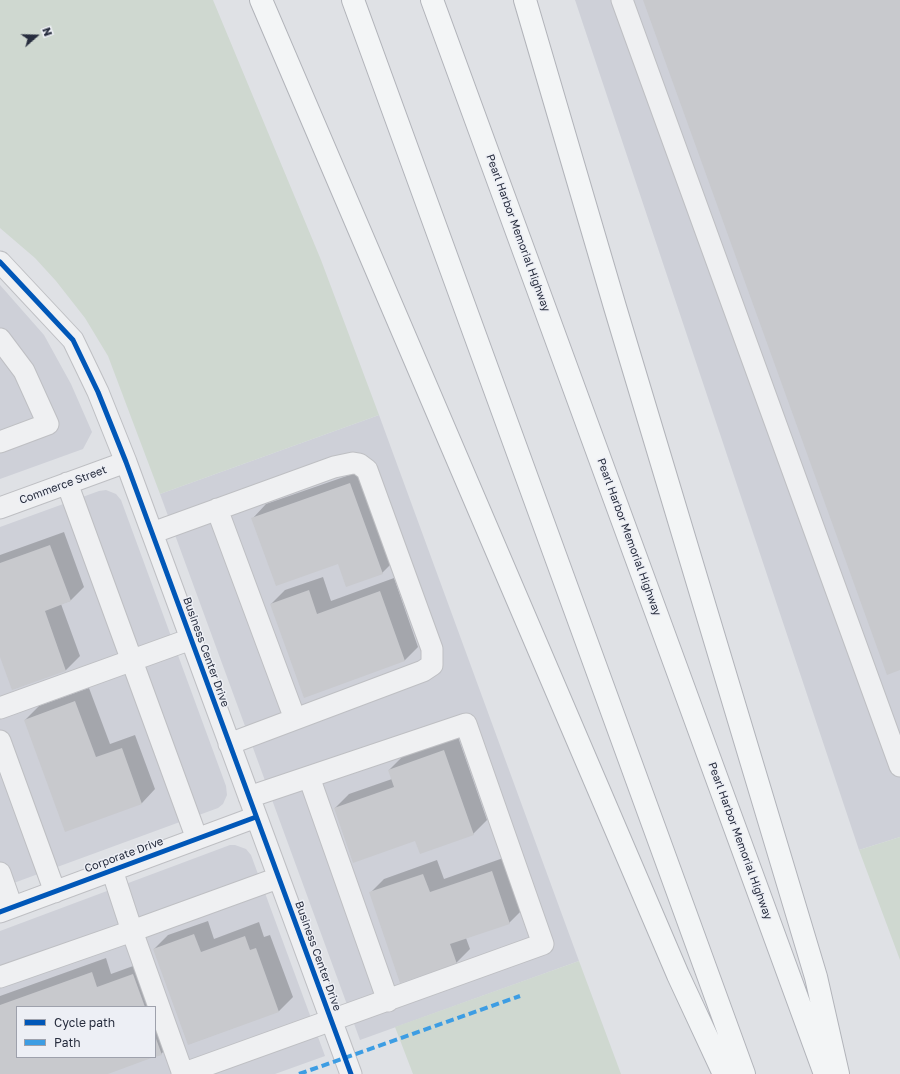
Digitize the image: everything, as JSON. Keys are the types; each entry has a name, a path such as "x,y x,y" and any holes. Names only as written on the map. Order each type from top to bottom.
{"highway":[{"path":"262,0 678,975 724,1074"},
{"path":"353,0 744,1074"},
{"name":"Pearl Harbor Memorial Highway","path":"432,0 825,1074"},
{"path":"525,0 816,977 838,1074"}],"street":[{"path":"622,0 900,766"},
{"name":"Business Center Drive","path":"0,262 73,340 98,392 126,462 351,1074"},
{"path":"0,339 24,371 48,424 0,442"},
{"name":"Commerce Street","path":"0,508 126,462"},
{"path":"152,533 334,467 353,463 359,464 366,470 432,649 432,665 423,671 229,744"},
{"path":"67,483 197,839"},
{"path":"218,509 295,719"},
{"path":"0,708 191,639"},
{"path":"112,870 183,1074 542,944 466,724 249,797"},
{"path":"0,742 55,892"},
{"path":"309,777 388,1001"},
{"name":"Corporate Drive","path":"6,910 256,817"},
{"path":"0,873 6,910"},
{"path":"0,977 278,878"}],"shaded area":[{"path":"0,0 213,0 321,260 379,415 160,494 108,356 85,318 56,281 35,258 0,228"},
{"path":"575,0 900,0 900,837 859,850"},
{"path":"0,285 44,335 71,384 92,432 83,449 0,479"},
{"path":"379,415 579,961 360,1040 160,494"},
{"path":"106,490 116,494 121,500 226,786 227,795 223,804 218,808 0,888 0,527 99,491"},
{"path":"900,837 900,960 859,850"},
{"path":"230,845 235,845 246,849 251,855 325,1056 275,1074 0,1074 0,931"},
{"path":"579,961 621,1074 413,1074 395,1027"}],"building":[{"path":"643,0 900,0 900,670 887,675"},
{"path":"350,483 383,574 346,587 338,564 276,586 251,518"},
{"path":"50,545 71,601 45,611 66,671 12,690 0,657 0,563"},
{"path":"309,590 317,614 380,591 405,661 304,698 270,604"},
{"path":"75,701 96,757 122,748 142,804 65,832 24,720"},
{"path":"444,750 474,835 420,854 415,841 353,863 334,808 394,787 388,770"},
{"path":"492,871 510,924 450,944 457,964 400,983 369,892 423,874 430,892"},
{"path":"194,934 201,952 245,936 250,950 256,948 279,1012 188,1045 153,949"},
{"path":"92,972 97,987 133,974 145,1006 16,1006 16,1058 151,1058 108,1074 0,1074 0,1005"},
{"path":"156,1039 162,1055 156,1057"}],"marked path":[{"path":"299,1074 520,996"}],"cycle path":[{"path":"0,262 73,340 98,392 126,462 351,1074"},
{"path":"0,912 256,817"}]}
